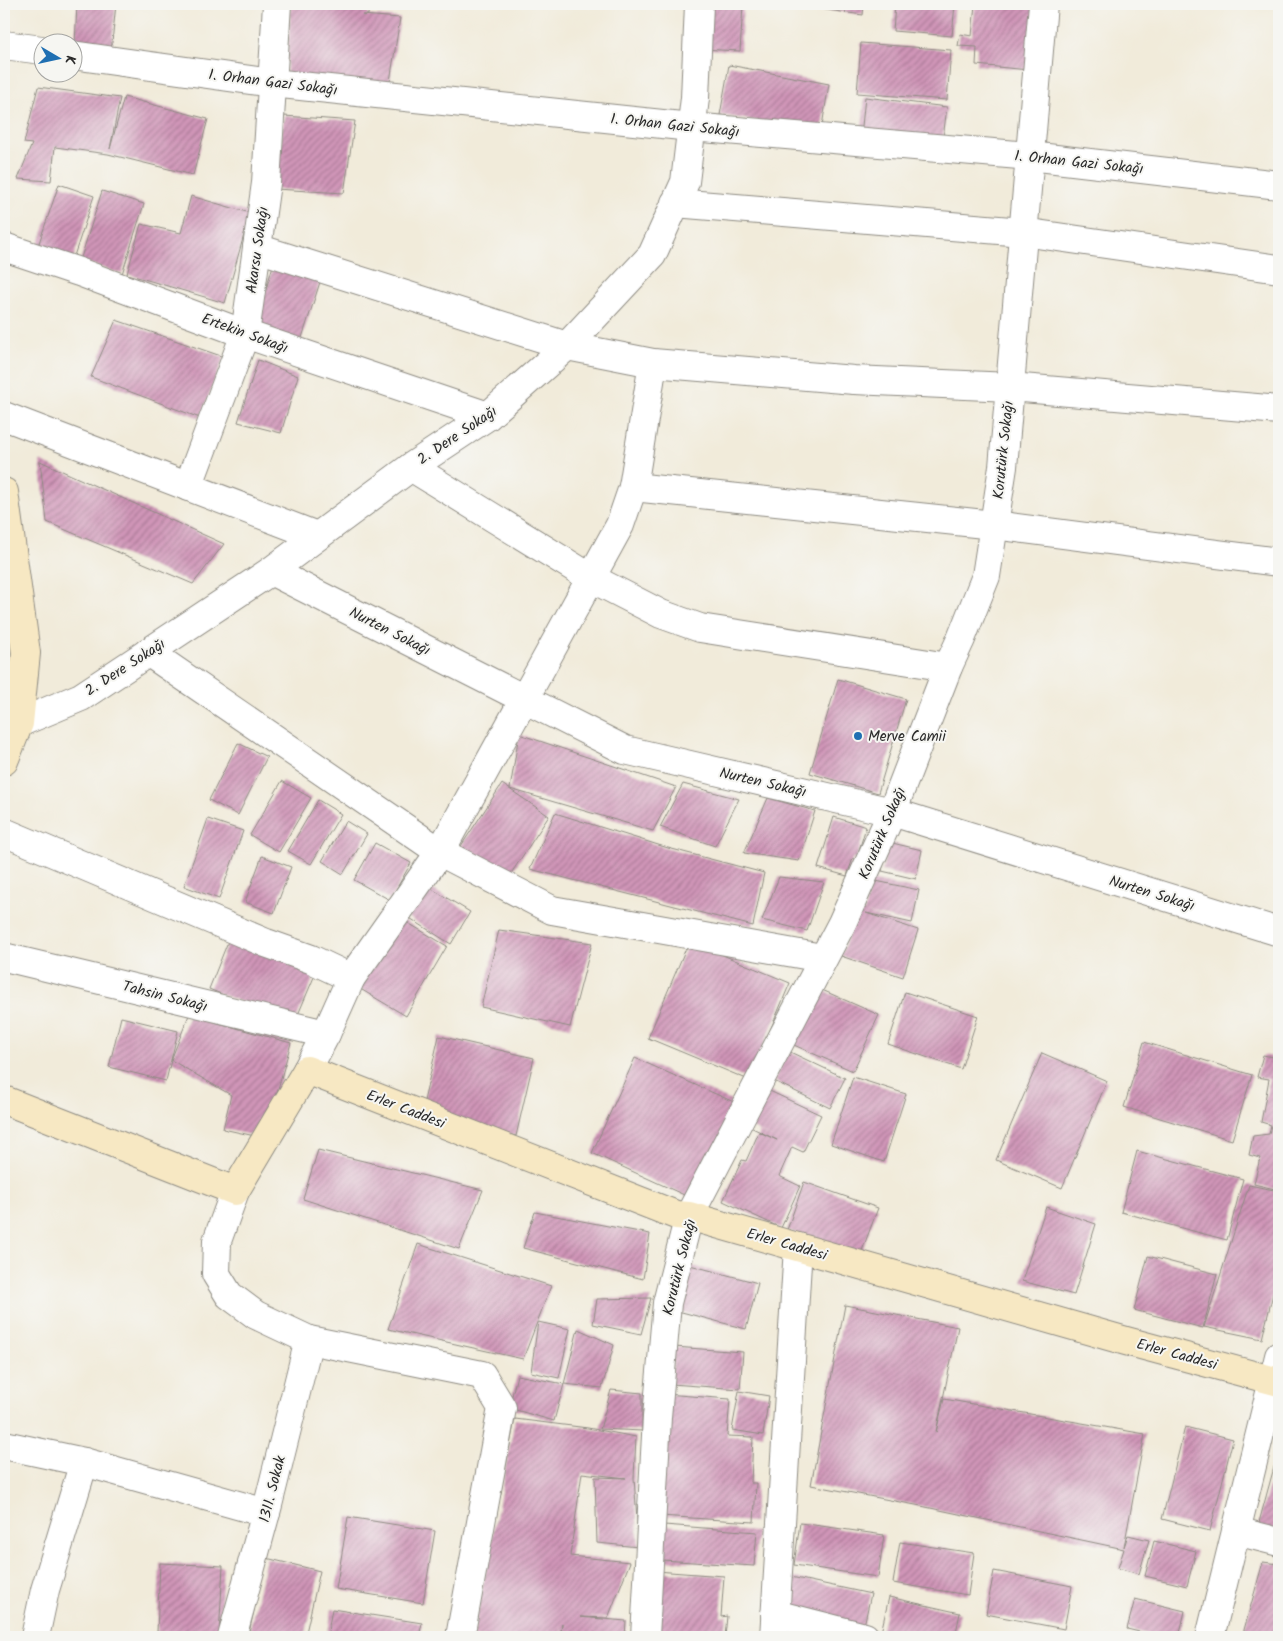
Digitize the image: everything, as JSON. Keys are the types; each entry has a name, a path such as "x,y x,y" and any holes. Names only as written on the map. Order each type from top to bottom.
{"street":[{"name":"Akarsu Sokağı","path":"188,487 245,334 266,183 277,4"},
{"name":"2. Dere Sokağı","path":"10,741 81,697 271,571 410,467 488,416 567,346 652,255 685,182 695,98 699,4"},
{"name":"Korutürk Sokağı","path":"645,1637 657,1417 667,1303 689,1216 822,958 842,923 892,812 948,667 986,576 1003,467 1043,4"},
{"path":"4,45 32,49"},
{"name":"1. Orhan Gazi Sokağı","path":"82,56 272,83 692,128 1030,156 1279,185"},
{"path":"675,203 1023,232 1279,269"},
{"name":"Ertekin Sokağı","path":"4,247 79,272 245,334 488,416"},
{"path":"257,248 567,346 653,363 854,380 1010,387 1279,410"},
{"path":"460,1637 502,1408 482,1375 309,1340 256,1315 229,1296 216,1274 217,1241 235,1191 307,1070 326,1034 351,978 440,852 620,526 633,487 653,363"},
{"path":"4,416 317,536"},
{"path":"410,467 591,578 661,614 700,628 948,667"},
{"path":"633,487 994,525 1279,562"},
{"path":"4,492 9,563 26,653 10,741"},
{"name":"Nurten Sokağı","path":"271,571 625,750 892,812 1279,932"},
{"path":"148,652 440,852 552,910 822,958"},
{"path":"4,832 266,943 311,959 351,978"},
{"name":"Tahsin Sokağı","path":"4,957 326,1034"},
{"name":"Erler Caddesi","path":"307,1070 676,1215 689,1216 1117,1338 1277,1373"},
{"path":"4,1100 235,1191"},
{"path":"798,1247 774,1626 865,1637"},
{"name":"1311. Sokak","path":"232,1637 266,1513 309,1340"},
{"path":"1210,1637 1277,1373"},
{"path":"4,1445 84,1462 266,1513"},
{"path":"35,1637 45,1590 84,1462"},
{"path":"1236,1531 1279,1542"}],"building":[{"path":"77,4 116,4 111,52 82,46 82,32 76,32"},
{"path":"291,4 369,4 368,15 362,15 400,18 389,88 286,78"},
{"path":"704,4 743,5 740,51 701,49"},
{"path":"784,4 864,4 863,15"},
{"path":"895,4 955,4 952,36 893,31"},
{"path":"975,4 1036,4 1029,70 976,65 977,47 958,46 960,34 972,36"},
{"path":"861,43 951,50 947,100 857,93"},
{"path":"729,65 829,84 821,132 720,115"},
{"path":"38,87 120,98 110,149 124,97 208,119 193,175 108,154 55,147 51,181 18,179 32,144 24,143"},
{"path":"865,97 947,107 942,146 861,136"},
{"path":"284,116 355,121 344,193 275,189"},
{"path":"59,184 94,196 73,259 38,246"},
{"path":"102,191 144,204 122,274 80,261"},
{"path":"191,196 250,213 225,303 127,274 141,224 181,233"},
{"path":"274,262 321,279 299,347 254,330"},
{"path":"116,320 224,357 200,418 91,377"},
{"path":"258,360 298,376 281,433 238,422"},
{"path":"40,461 224,544 193,584 47,522"},
{"path":"4,596 10,598 5,620 4,620"},
{"name":"Merve Camii","path":"838,679 906,699 878,793 810,773"},
{"path":"519,734 676,787 653,831 510,789"},
{"path":"238,743 267,757 238,815 209,800"},
{"path":"282,781 311,798 279,852 250,835"},
{"path":"502,784 549,816 508,878 461,846"},
{"path":"683,784 739,799 715,846 660,827"},
{"path":"768,798 815,811 799,861 744,853"},
{"path":"318,800 341,814 311,864 288,851"},
{"path":"555,813 668,848 764,873 753,926 530,869"},
{"path":"834,817 866,827 856,860 853,858 847,876 818,868"},
{"path":"208,819 243,831 219,899 184,886"},
{"path":"346,821 367,834 343,874 322,861"},
{"path":"888,842 922,850 916,879 882,871"},
{"path":"375,843 411,863 390,900 354,880"},
{"path":"262,856 291,867 274,913 245,902"},
{"path":"779,877 824,882 807,931 762,920"},
{"path":"871,880 919,890 912,923 866,913 918,930 903,977 841,956 857,910 864,912"},
{"path":"427,886 470,912 451,944 408,917"},
{"path":"398,917 447,946 406,1016 357,987"},
{"path":"499,930 592,943 570,1027 481,1007"},
{"path":"231,934 317,970 294,1024 209,989"},
{"path":"689,941 790,983 749,1080 648,1038"},
{"path":"813,986 879,1015 853,1071 787,1042"},
{"path":"905,992 978,1016 961,1069 888,1044"},
{"path":"1279,1007 1279,1025 1275,1024"},
{"path":"189,1015 291,1043 264,1138 223,1129 231,1095 171,1060"},
{"path":"121,1017 178,1031 166,1081 109,1067"},
{"path":"1278,1033 1279,1190 1254,1184 1260,1158 1249,1155 1253,1136 1269,1134 1271,1125 1261,1122 1269,1079 1257,1077 1263,1055 1273,1057"},
{"path":"439,1036 534,1058 516,1136 421,1114"},
{"path":"1144,1042 1252,1075 1232,1140 1124,1107"},
{"path":"788,1051 845,1078 830,1108 774,1081"},
{"path":"1042,1053 1107,1081 1062,1188 996,1160"},
{"path":"635,1058 736,1103 693,1199 592,1153"},
{"path":"853,1077 906,1094 884,1162 831,1144"},
{"path":"759,1086 821,1115 803,1152 792,1147 779,1176 800,1186 781,1228 723,1201 742,1160 746,1161 759,1132 777,1140 742,1123"},
{"path":"318,1150 483,1190 459,1249 303,1199"},
{"path":"1137,1151 1243,1179 1227,1240 1121,1212"},
{"path":"804,1182 878,1208 860,1256 787,1230"},
{"path":"1249,1185 1279,1191 1279,1269 1262,1339 1204,1327"},
{"path":"1046,1207 1096,1224 1074,1295 1022,1281"},
{"path":"535,1212 650,1234 643,1279 523,1248"},
{"path":"418,1244 551,1286 523,1359 388,1329"},
{"path":"1148,1256 1217,1274 1203,1328 1134,1310"},
{"path":"686,1264 758,1283 746,1329 674,1310"},
{"path":"651,1298 641,1334 593,1324 597,1299"},
{"path":"845,1305 958,1327 936,1432 944,1399 1145,1434 1124,1547 1128,1535 1149,1540 1139,1574 1118,1568 1124,1549 811,1485"},
{"path":"538,1322 570,1329 559,1378 531,1372"},
{"path":"578,1329 614,1345 602,1388 564,1384"},
{"path":"674,1347 743,1352 740,1389 671,1384"},
{"path":"517,1375 564,1384 554,1421 509,1408"},
{"path":"611,1390 642,1393 642,1431 600,1429"},
{"path":"739,1391 769,1396 763,1435 732,1430"},
{"path":"665,1394 730,1399 727,1436 753,1437 751,1483 756,1483 754,1522 660,1516"},
{"path":"515,1419 588,1428 636,1437 634,1478 639,1547 597,1543 595,1477 626,1478 582,1473 570,1556 630,1562 608,1618 580,1617 626,1621 625,1637 561,1637 562,1623 560,1637 473,1637"},
{"path":"1185,1427 1233,1439 1210,1531 1162,1519"},
{"path":"1279,1449 1279,1532 1258,1526"},
{"path":"348,1517 435,1531 423,1603 336,1589"},
{"path":"800,1523 884,1535 878,1577 794,1565"},
{"path":"664,1525 757,1532 754,1566 662,1560"},
{"path":"1154,1541 1196,1551 1187,1586 1145,1576"},
{"path":"900,1542 974,1553 968,1595 893,1583"},
{"path":"266,1558 320,1571 305,1637 248,1637"},
{"path":"1263,1562 1279,1564 1279,1637 1242,1637"},
{"path":"160,1563 223,1566 219,1636 157,1632"},
{"path":"656,1571 724,1576 721,1617 727,1616 725,1637 651,1637"},
{"path":"994,1571 1072,1586 1064,1629 986,1614"},
{"path":"791,1577 871,1594 863,1630 783,1613"},
{"path":"889,1597 960,1613 955,1637 880,1637"},
{"path":"1135,1599 1185,1611 1179,1637 1160,1637 1127,1629"},
{"path":"332,1609 422,1623 419,1637 327,1637"}],"place":[{"name":"Merve Camii","path":"858,736"}]}
